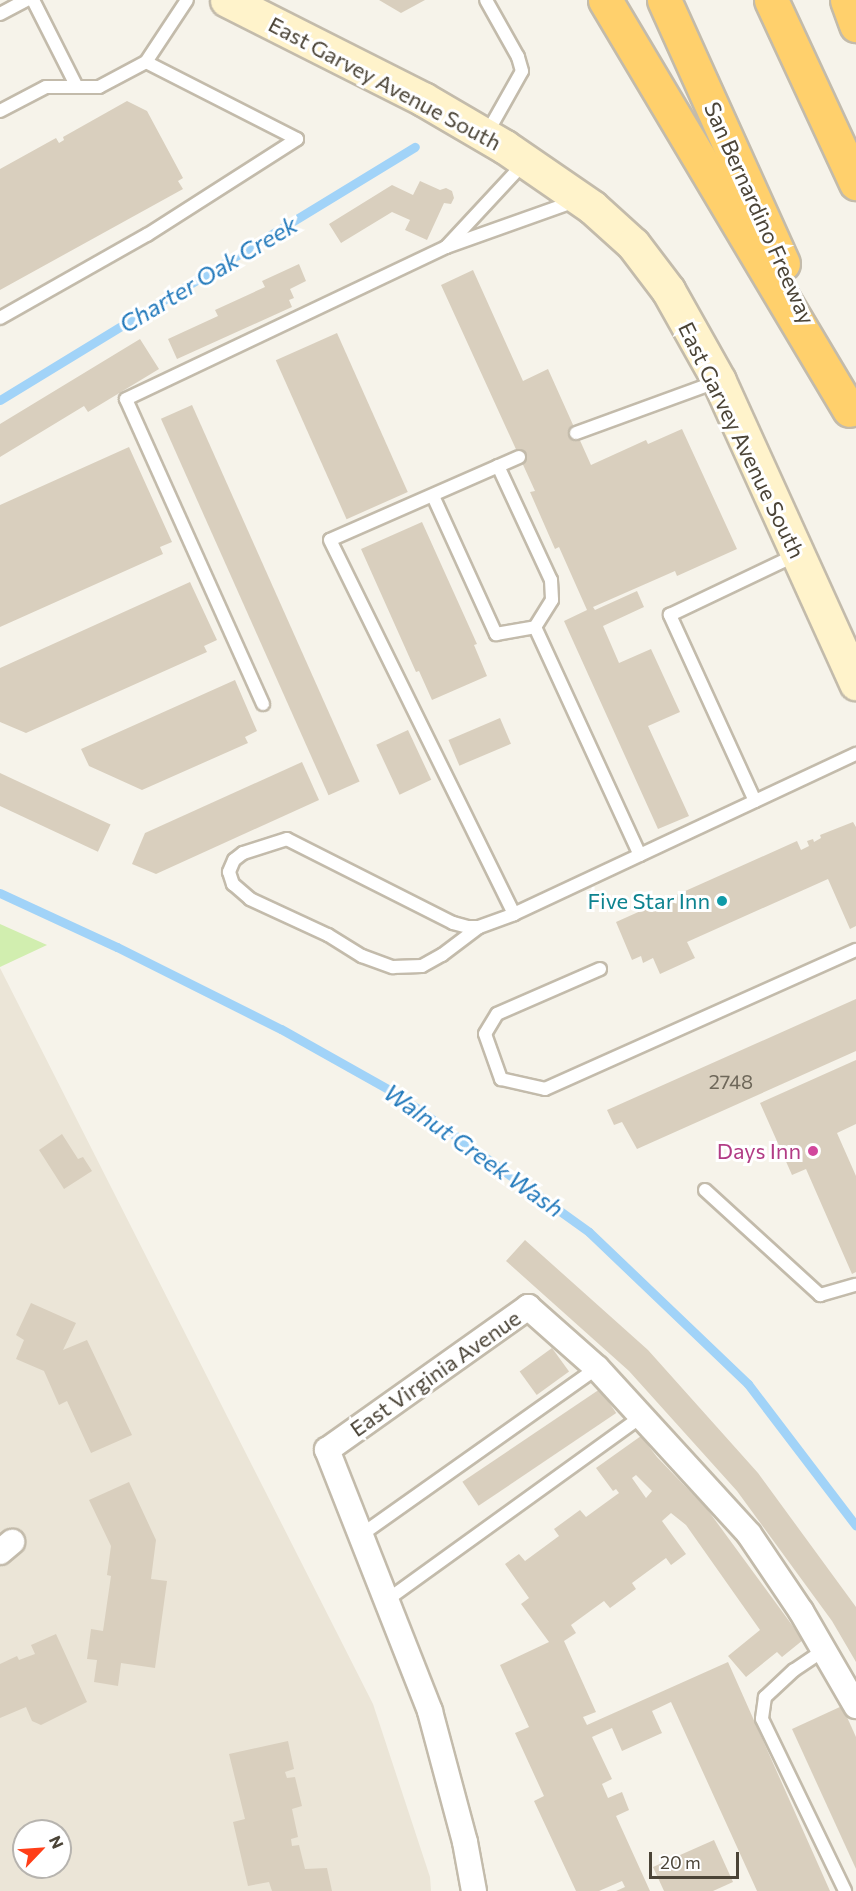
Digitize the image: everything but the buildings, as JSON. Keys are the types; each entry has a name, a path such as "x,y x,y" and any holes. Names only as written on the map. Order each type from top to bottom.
{"highway":[{"path":"605,0 853,418"},
{"name":"San Bernardino Freeway","path":"664,0 853,418"},
{"path":"771,0 856,183"},
{"path":"847,0 856,25"}],"street":[{"name":"East Garvey Avenue South","path":"227,0 423,99 486,136 581,199 633,244 668,290 719,381 856,683"},
{"name":"East Virginia Avenue","path":"474,1891 465,1842 430,1711 327,1450 528,1307 597,1368 748,1534 824,1650 856,1706"}],"lane":[{"path":"0,14 26,0"},
{"path":"33,0 77,87"},
{"path":"0,111 46,87 99,87 146,62 187,0"},
{"path":"486,0 518,57 522,71 486,136"},
{"path":"0,318 147,235 297,139 146,62"},
{"path":"446,247 525,161"},
{"path":"263,704 126,399 446,247 581,199"},
{"path":"576,433 719,381"},
{"path":"513,914 330,540 519,457"},
{"path":"433,496 496,634 536,627 552,600 551,580 498,466"},
{"path":"755,801 670,615 798,555"},
{"path":"536,627 640,855"},
{"path":"479,927 453,923 287,839 243,853 234,860 229,872 233,884 250,899 328,935 362,956 393,967 422,966 442,955 479,927 513,914 856,754"},
{"path":"600,969 497,1014 485,1034 501,1079 545,1089 856,950"},
{"path":"705,1190 820,1295 856,1285"},
{"path":"361,1535 597,1368"},
{"path":"387,1600 641,1417"},
{"path":"824,1650 794,1670 765,1697 762,1719 845,1891"}],"shaded area":[{"path":"0,968 373,1704 430,1877 431,1891 0,1891"}],"green space":[{"path":"0,924 47,945 0,967"}],"waterway":[{"name":"Charter Oak Creek","path":"0,400 415,147"},
{"name":"Walnut Creek Wash","path":"0,893 117,947 281,1029 397,1094 589,1232 748,1384 856,1526"}],"place":[{"name":"Five Star Inn","path":"722,901"},
{"name":"Days Inn","path":"813,1151"}]}
